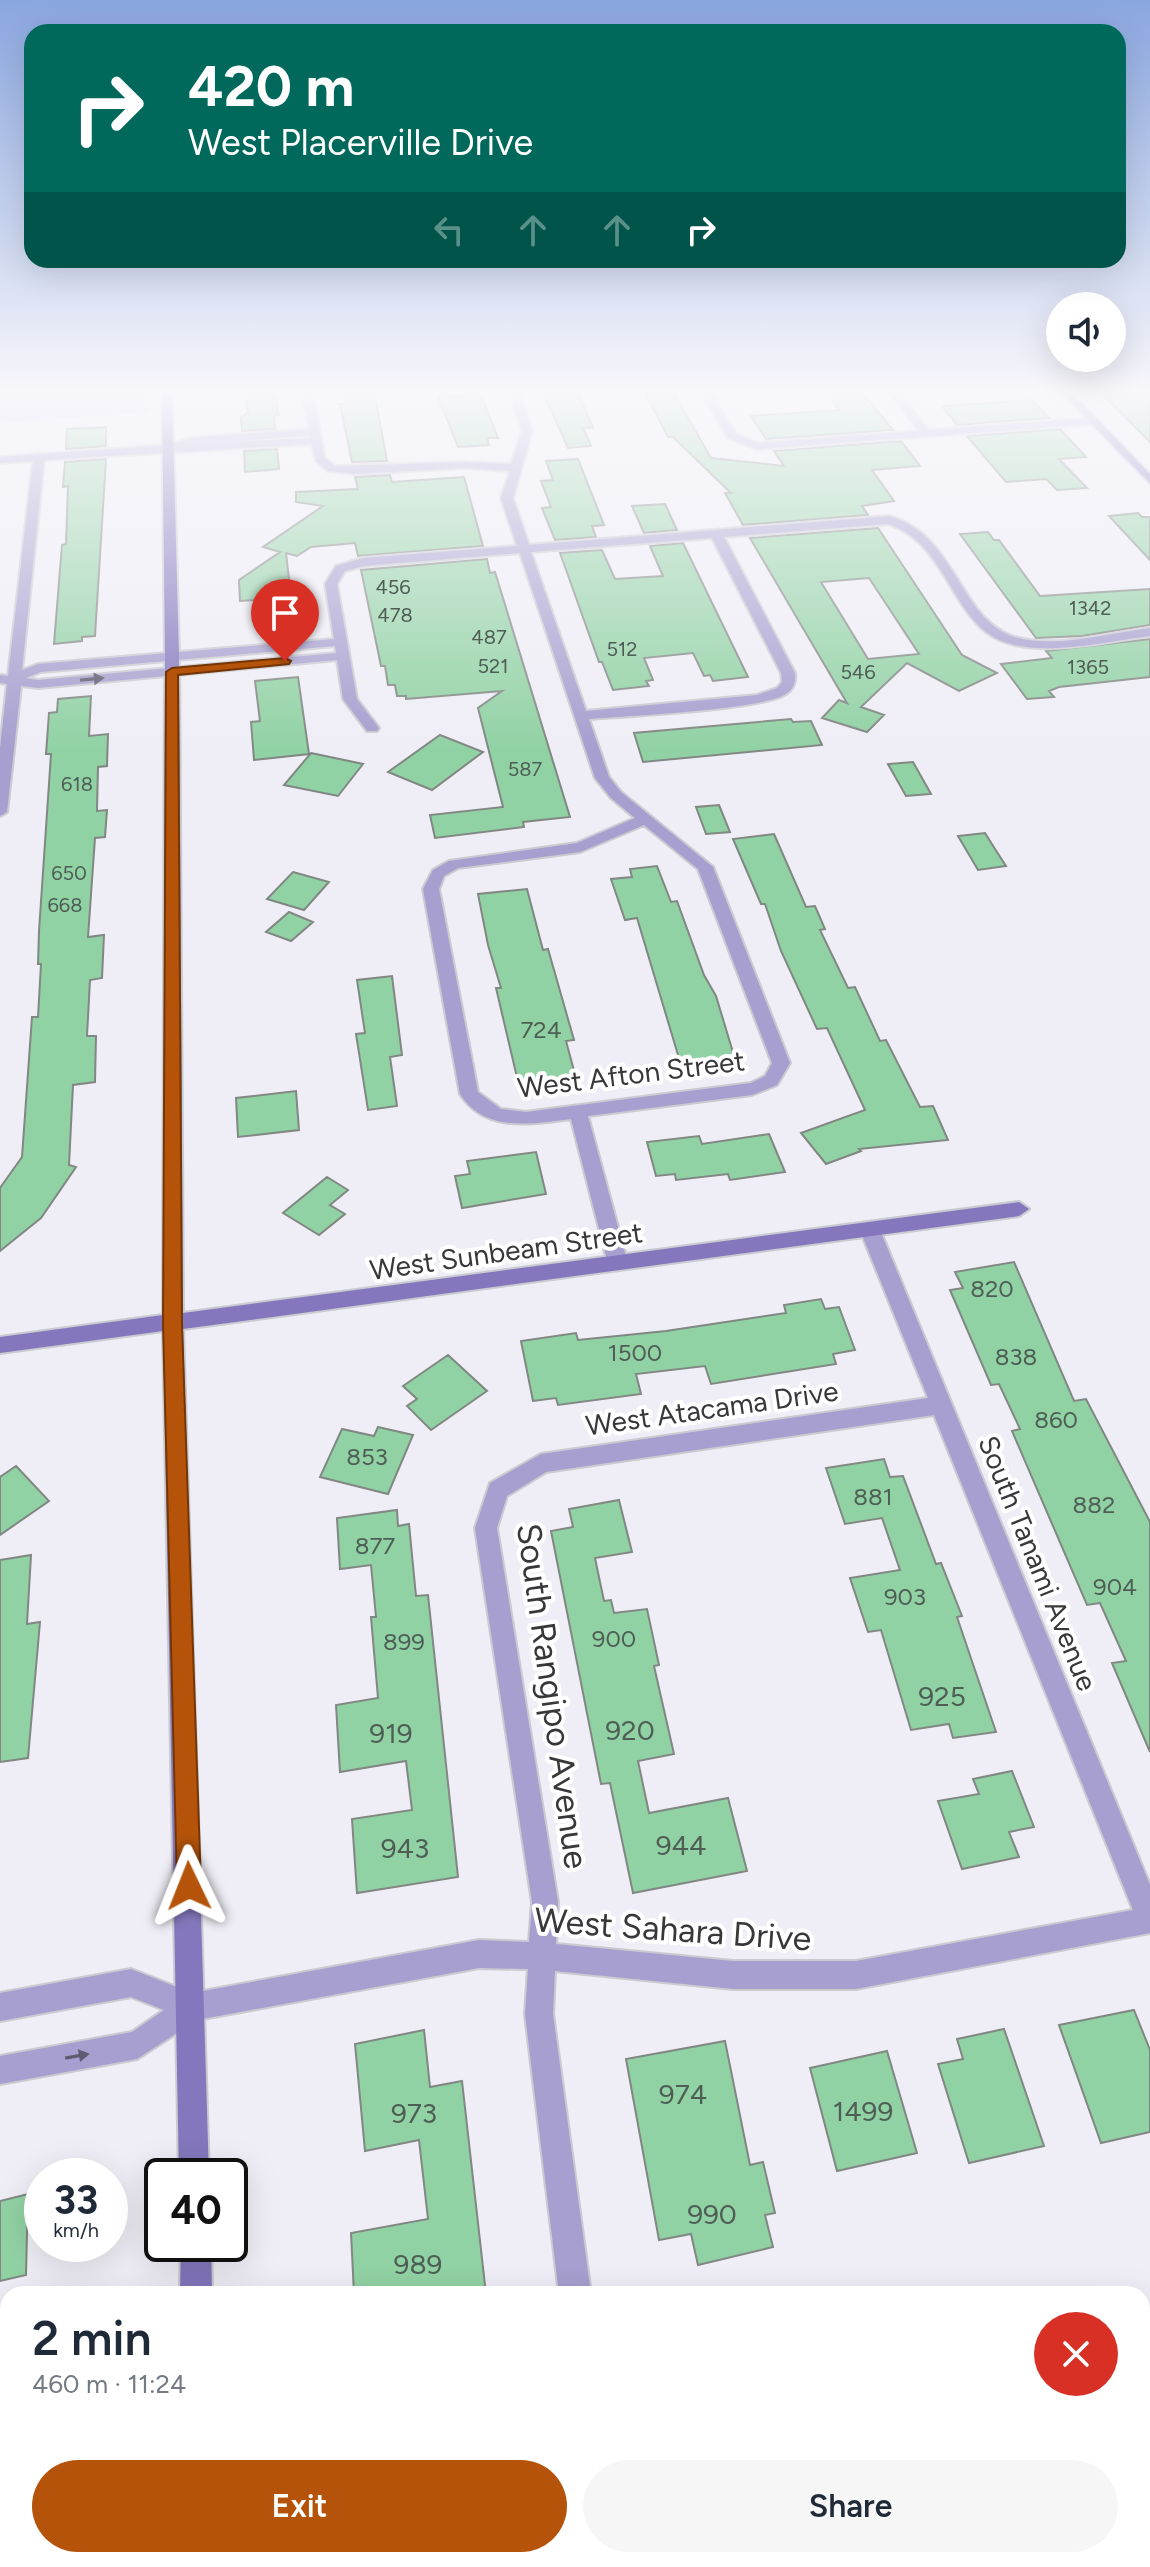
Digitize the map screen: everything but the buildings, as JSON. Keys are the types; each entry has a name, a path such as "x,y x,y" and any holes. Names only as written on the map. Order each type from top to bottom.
{"street":[{"path":"0,812 7,679 31,510"},
{"path":"169,510 173,1324 194,2158"},
{"path":"511,510 607,787 644,819"},
{"path":"372,728 350,699 331,584 340,569 363,562 876,519 901,522 918,531 986,625 1008,639 1040,642 1150,632"},
{"path":"581,716 759,699 782,691 789,682 788,673 716,533"},
{"path":"7,679 38,684 172,664 342,649"},
{"name":"West Afton Street","path":"644,819 705,867 714,883 780,1052 778,1074 768,1084 752,1089 578,1112 515,1118 488,1112 469,1094 431,889 441,870 469,861 580,847 644,819"},
{"path":"578,1112 618,1264"},
{"name":"West Sunbeam Street","path":"0,1345 1019,1209"},
{"name":"South Tanami Avenue","path":"870,1230 1150,1919"},
{"name":"West Atacama Drive","path":"498,1490 541,1463 941,1405"},
{"name":"South Rangipo Avenue","path":"498,1490 486,1528 545,1902 539,2014 574,2286"},
{"name":"West Sahara Drive","path":"0,2070 137,2045 192,2007 479,1954 544,1956 733,1975 856,1975 1150,1919"},
{"path":"0,2007 131,1983 192,2007"},
{"path":"196,2262 196,2286"}],"route":[{"path":"189,1886 173,1324 172,672 285,661"}]}
